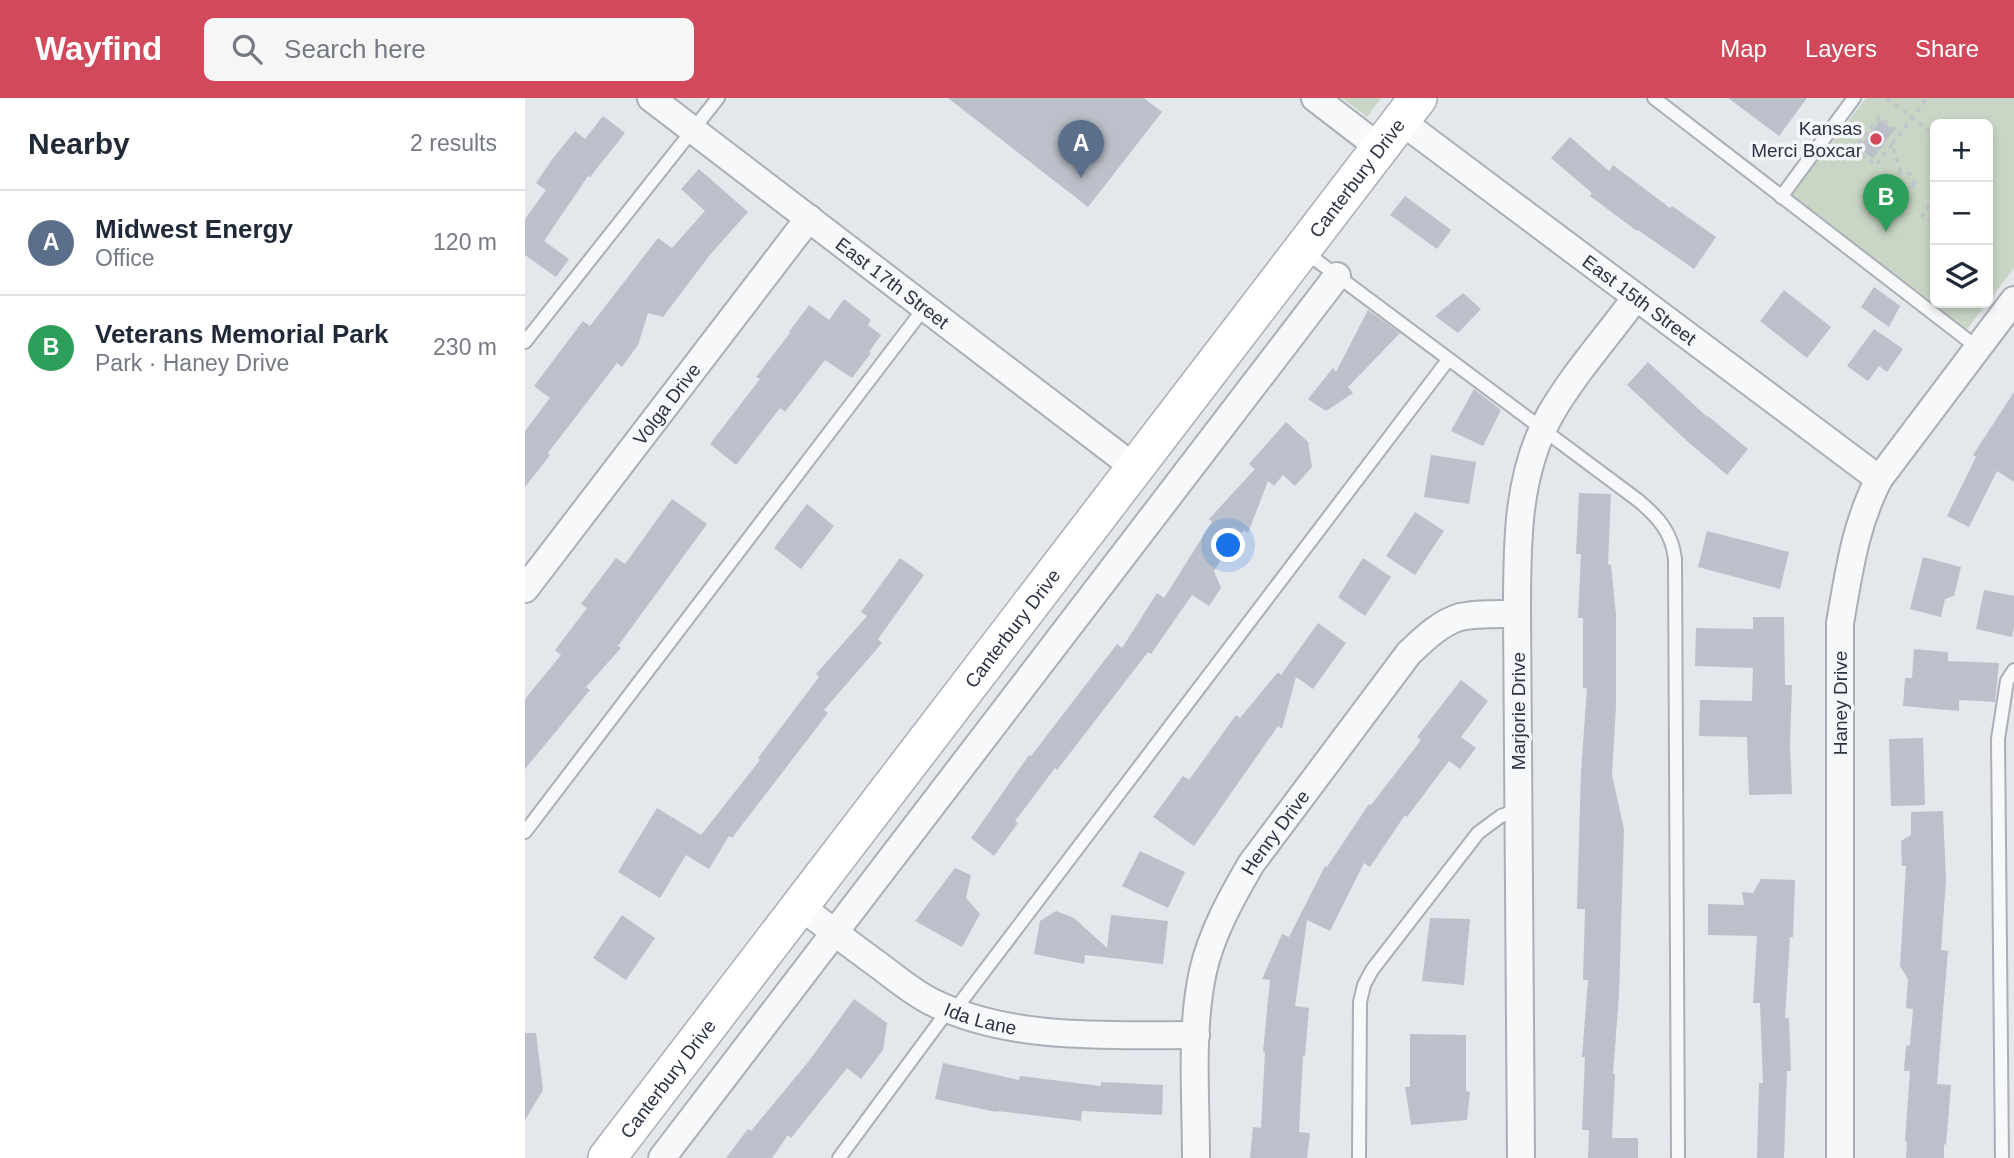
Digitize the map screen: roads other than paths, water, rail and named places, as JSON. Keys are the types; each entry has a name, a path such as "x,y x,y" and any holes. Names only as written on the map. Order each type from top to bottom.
{"main road":[{"name":"Canterbury Drive","path":"607,1158 1399,122"}],"street":[{"name":"East 17th Street","path":"651,98 1135,468"},
{"name":"East 15th Street","path":"1315,98 1399,122 1879,479"},
{"name":"Volga Drive","path":"525,589 809,218"},
{"path":"662,1158 1337,276"},
{"name":"Marjorie Drive","path":"1521,1158 1517,538 1521,502 1543,430 1562,396 1636,298"},
{"name":"Haney Drive","path":"1840,1158 1840,623 1856,537 1867,502 1879,479 2014,300"},
{"name":"Henry Drive","path":"1196,1158 1196,1035 1204,970 1231,898 1251,863 1409,653 1440,627 1460,617 1517,614"},
{"name":"Ida Lane","path":"800,906 906,986 933,1003 991,1023 1070,1034 1196,1035"}],"lane":[{"path":"525,342 717,98"},
{"path":"1654,98 1978,348"},
{"path":"1781,197 1854,98"},
{"path":"1302,250 1652,512 1668,532 1675,559 1678,1158"},
{"path":"525,832 925,307"},
{"path":"839,1158 1448,360"},
{"path":"2002,1158 1998,739 2007,681 2014,670"},
{"path":"1359,1158 1359,1018 1364,985 1382,957 1478,833 1501,816 1518,810"}],"place":[{"name":"Kansas Merci Boxcar","path":"1876,139"},
{"name":"Midwest Energy","path":"1081,178"},
{"name":"Veterans Memorial Park","path":"1886,232"}]}
